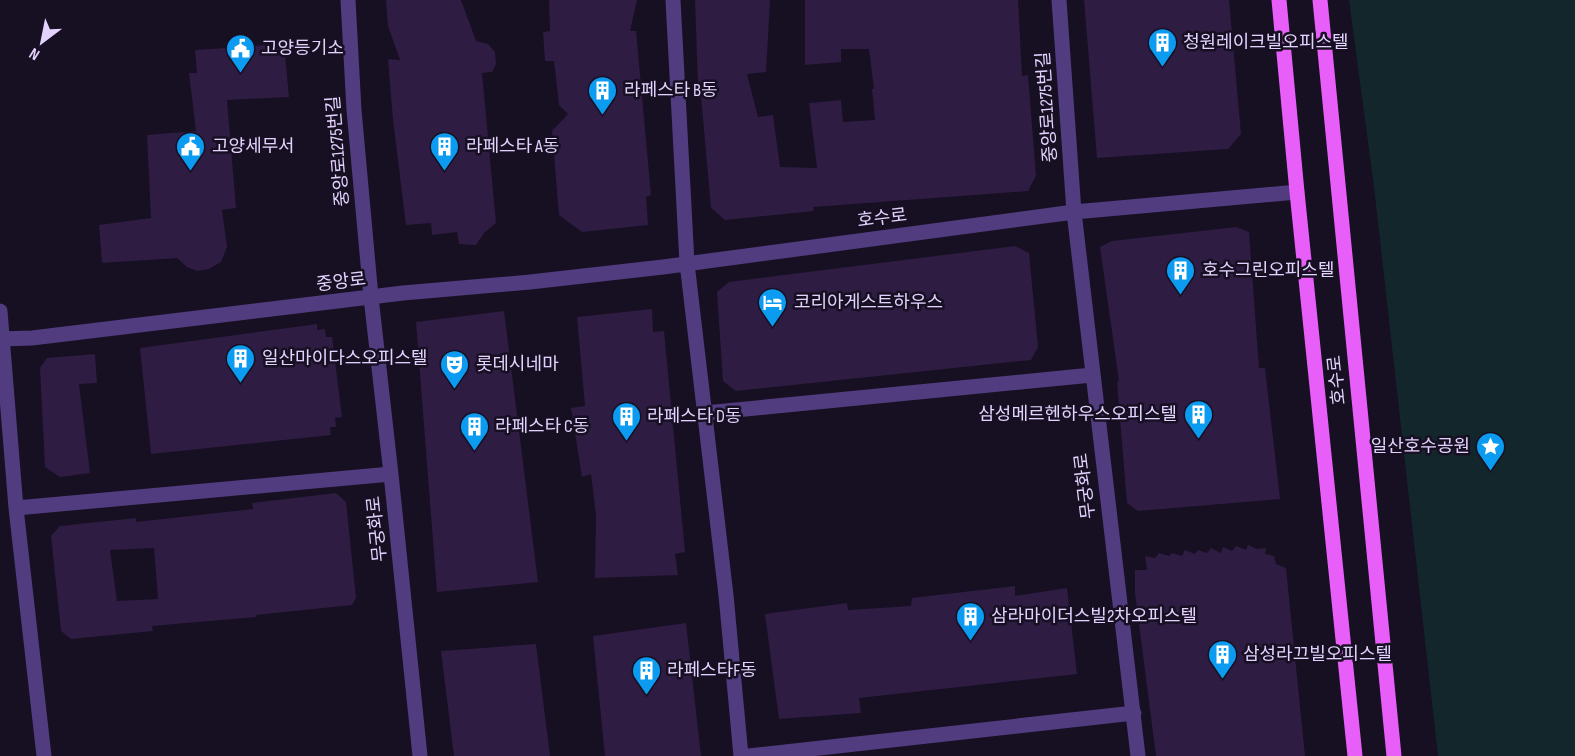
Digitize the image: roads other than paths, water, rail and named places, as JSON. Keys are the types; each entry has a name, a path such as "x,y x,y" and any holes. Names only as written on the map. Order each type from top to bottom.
{"main road":[{"name":"호수로","path":"1279,0 1355,756"},
{"name":"호수로","path":"1320,0 1394,756"}],"street":[{"name":"중앙로1275번길","path":"348,0 354,110 371,297"},
{"path":"673,0 687,263 726,595 741,756"},
{"name":"중앙로1275번길","path":"1059,0 1074,212"},
{"name":"호수로","path":"687,263 1074,212 1297,192"},
{"name":"무궁화로","path":"1074,212 1138,756"},
{"name":"중앙로","path":"1,339 32,338 371,297 530,282 687,263"},
{"name":"무궁화로","path":"371,297 420,756"},
{"path":"0,311 16,508 44,756"},
{"path":"705,414 1092,375"},
{"path":"16,508 391,474"},
{"path":"748,756 1134,713"}],"place":[{"name":"청원레이크빌오피스텔","path":"1162,68"},
{"name":"고양등기소","path":"240,74"},
{"name":"라페스타 B동","path":"603,116"},
{"name":"고양세무서","path":"191,172"},
{"name":"라페스타 A동","path":"445,172"},
{"name":"호수그린오피스텔","path":"1181,296"},
{"name":"코리아게스트하우스","path":"773,328"},
{"name":"일산마이다스오피스텔","path":"241,384"},
{"name":"롯데시네마","path":"455,390"},
{"name":"삼성메르헨하우스오피스텔","path":"1198,440"},
{"name":"라페스타 D동","path":"626,442"},
{"name":"라페스타 C동","path":"474,452"},
{"name":"일산호수공원","path":"1491,472"},
{"name":"삼라마이더스빌2차오피스텔","path":"970,642"},
{"name":"삼성라끄빌오피스텔","path":"1222,680"},
{"name":"라페스타F동","path":"646,696"}]}
